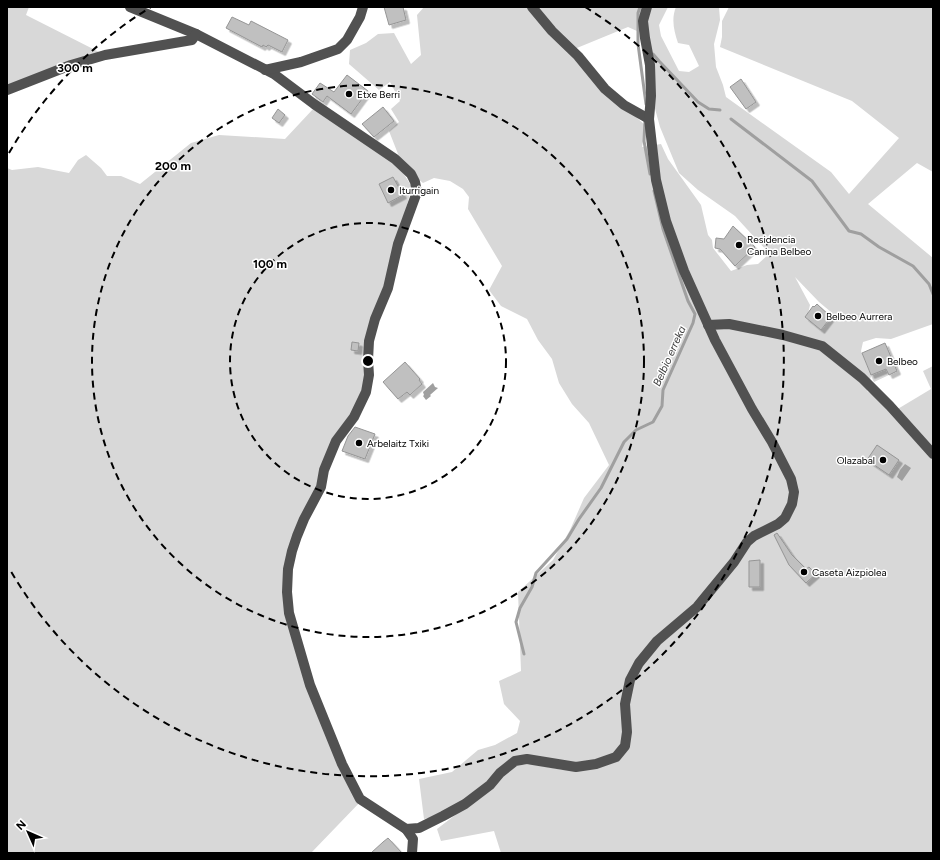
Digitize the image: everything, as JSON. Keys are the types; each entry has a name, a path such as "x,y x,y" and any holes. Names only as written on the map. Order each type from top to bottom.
{"street":[{"path":"130,7 196,34 274,74 314,104 396,159 411,174 416,187 417,192 398,244 388,288 374,319 369,341 369,375 366,392 354,416 336,441 324,470 321,487 300,530 292,551 288,570 287,592 289,613 310,685 346,771 360,799 406,829 413,839 412,853"},
{"path":"265,70 300,62 338,49 347,40 360,17 363,7"},
{"path":"532,7 552,31 578,56 605,89 624,105 649,119"},
{"path":"406,829 418,828 465,804 490,785 500,773 515,761 527,759 576,767 596,764 616,757 625,746 627,732 625,704 630,680 639,663 657,641 698,607 734,562 747,542 754,536 778,524 785,518 792,504 794,492 790,479 772,442 752,409 708,325 684,271 666,221 656,180 649,119 651,96 650,65 644,38 643,21 647,7"},
{"path":"7,90 71,65 105,55 192,40 196,34"},
{"path":"708,325 729,324 783,335 822,346 862,378 890,406 933,454"}],"shaded area":[{"path":"7,7 29,7 26,15 105,55 7,87"},
{"path":"424,7 668,7 659,25 661,36 679,71 689,72 699,66 689,45 678,43 674,25 674,12 676,7 719,7 720,20 714,44 716,67 726,97 831,172 849,194 899,138 852,101 720,47 722,37 722,21 729,7 933,7 933,172 917,163 868,204 933,258 933,324 891,339 876,338 863,342 861,351 871,375 886,369 889,375 874,382 871,376 867,391 896,410 931,389 923,371 933,366 933,853 501,853 494,831 441,841 437,829 484,793 512,766 532,764 563,770 544,759 511,761 476,793 438,816 424,819 419,779 452,772 478,750 495,745 517,733 520,721 504,704 499,681 521,671 518,592 553,560 570,530 584,498 609,465 589,423 572,404 559,383 552,359 538,340 527,319 501,306 489,290 502,266 468,209 469,197 463,189 450,181 434,178 423,183 417,178 400,159 389,131 399,122 391,109 400,101 390,82 379,90 349,64 350,50 366,43 378,34 394,33 411,64 421,55 417,15","holes":["628,27 646,35 653,65 654,105 660,127 679,173 698,190 735,216 768,252 780,252 769,254 758,264 747,265 731,271 713,248 712,240 708,235 701,205 668,159 661,144 642,147 646,126 605,89 572,50","795,277 831,312 829,315 841,318 831,317 821,330 807,318 810,305"]},
{"path":"314,108 396,164 412,187 369,341 366,392 336,441 297,536 287,592 310,685 363,799 311,853 7,853 7,168 12,170 38,167 69,173 78,160 86,155 101,168 107,176 121,176 140,184 191,143 219,135 285,139"},
{"path":"433,383 435,387 438,388 426,400 423,396 423,392"},
{"path":"905,464 911,468 902,481 897,477"}],"building":[{"path":"384,7 403,7 406,20 389,25"},
{"path":"232,17 249,25 251,21 288,40 282,52 268,45 266,47 263,45 262,47 226,28"},
{"name":"Etxe Berri","path":"347,75 368,91 351,114 327,96 323,102 312,94 320,83 334,92"},
{"path":"741,79 756,102 746,109 730,87"},
{"path":"383,107 394,121 374,137 362,124"},
{"path":"278,109 285,115 279,123 272,118"},
{"name":"Iturrigain","path":"393,177 403,195 388,203 379,184"},
{"name":"Residencia Canina Belbeo","path":"733,226 755,247 735,266 720,249 715,248 716,238 724,239"},
{"name":"Belbeo Aurrera","path":"817,304 831,317 821,330 805,317 813,306 814,307"},
{"path":"352,342 359,343 358,351 351,350"},
{"name":"Belbeo","path":"885,343 897,371 889,375 886,369 871,375 862,353"},
{"path":"405,362 420,379 419,380 422,384 410,395 407,392 398,399 383,382"},
{"name":"Arbelaitz Txiki","path":"355,427 375,434 365,459 342,451 348,436"},
{"name":"Olazabal","path":"877,445 899,460 889,475 867,460"},
{"path":"777,533 792,555 806,569 809,567 816,574 806,583 789,565 774,535"},
{"path":"760,560 760,587 749,587 749,561"},
{"path":"388,838 402,853 371,853 383,842"}],"waterway":[{"name":"Belbio erreka","path":"640,7 638,13 638,44 646,104"},
{"path":"653,54 698,102 709,109 720,110"},
{"path":"731,119 812,181 849,231 861,234 879,247 913,266 929,284 933,294"},
{"name":"Belbio erreka","path":"645,120 644,141 650,174"},
{"name":"Belbio erreka","path":"524,654 516,622 520,608 532,587 536,573 567,539 601,488 624,442 636,430 653,422 662,406 663,390 693,323 695,314 688,301 663,229 654,191"}],"place":[{"name":"Etxe Berri","path":"349,94"},
{"name":"Iturrigain","path":"391,190"},
{"name":"Residencia Canina Belbeo","path":"739,245"},
{"name":"Belbeo Aurrera","path":"818,316"},
{"name":"Belbeo","path":"879,361"},
{"name":"Arbelaitz Txiki","path":"359,443"},
{"name":"Olazabal","path":"883,460"},
{"name":"Caseta Aizpiolea","path":"804,572"}]}
